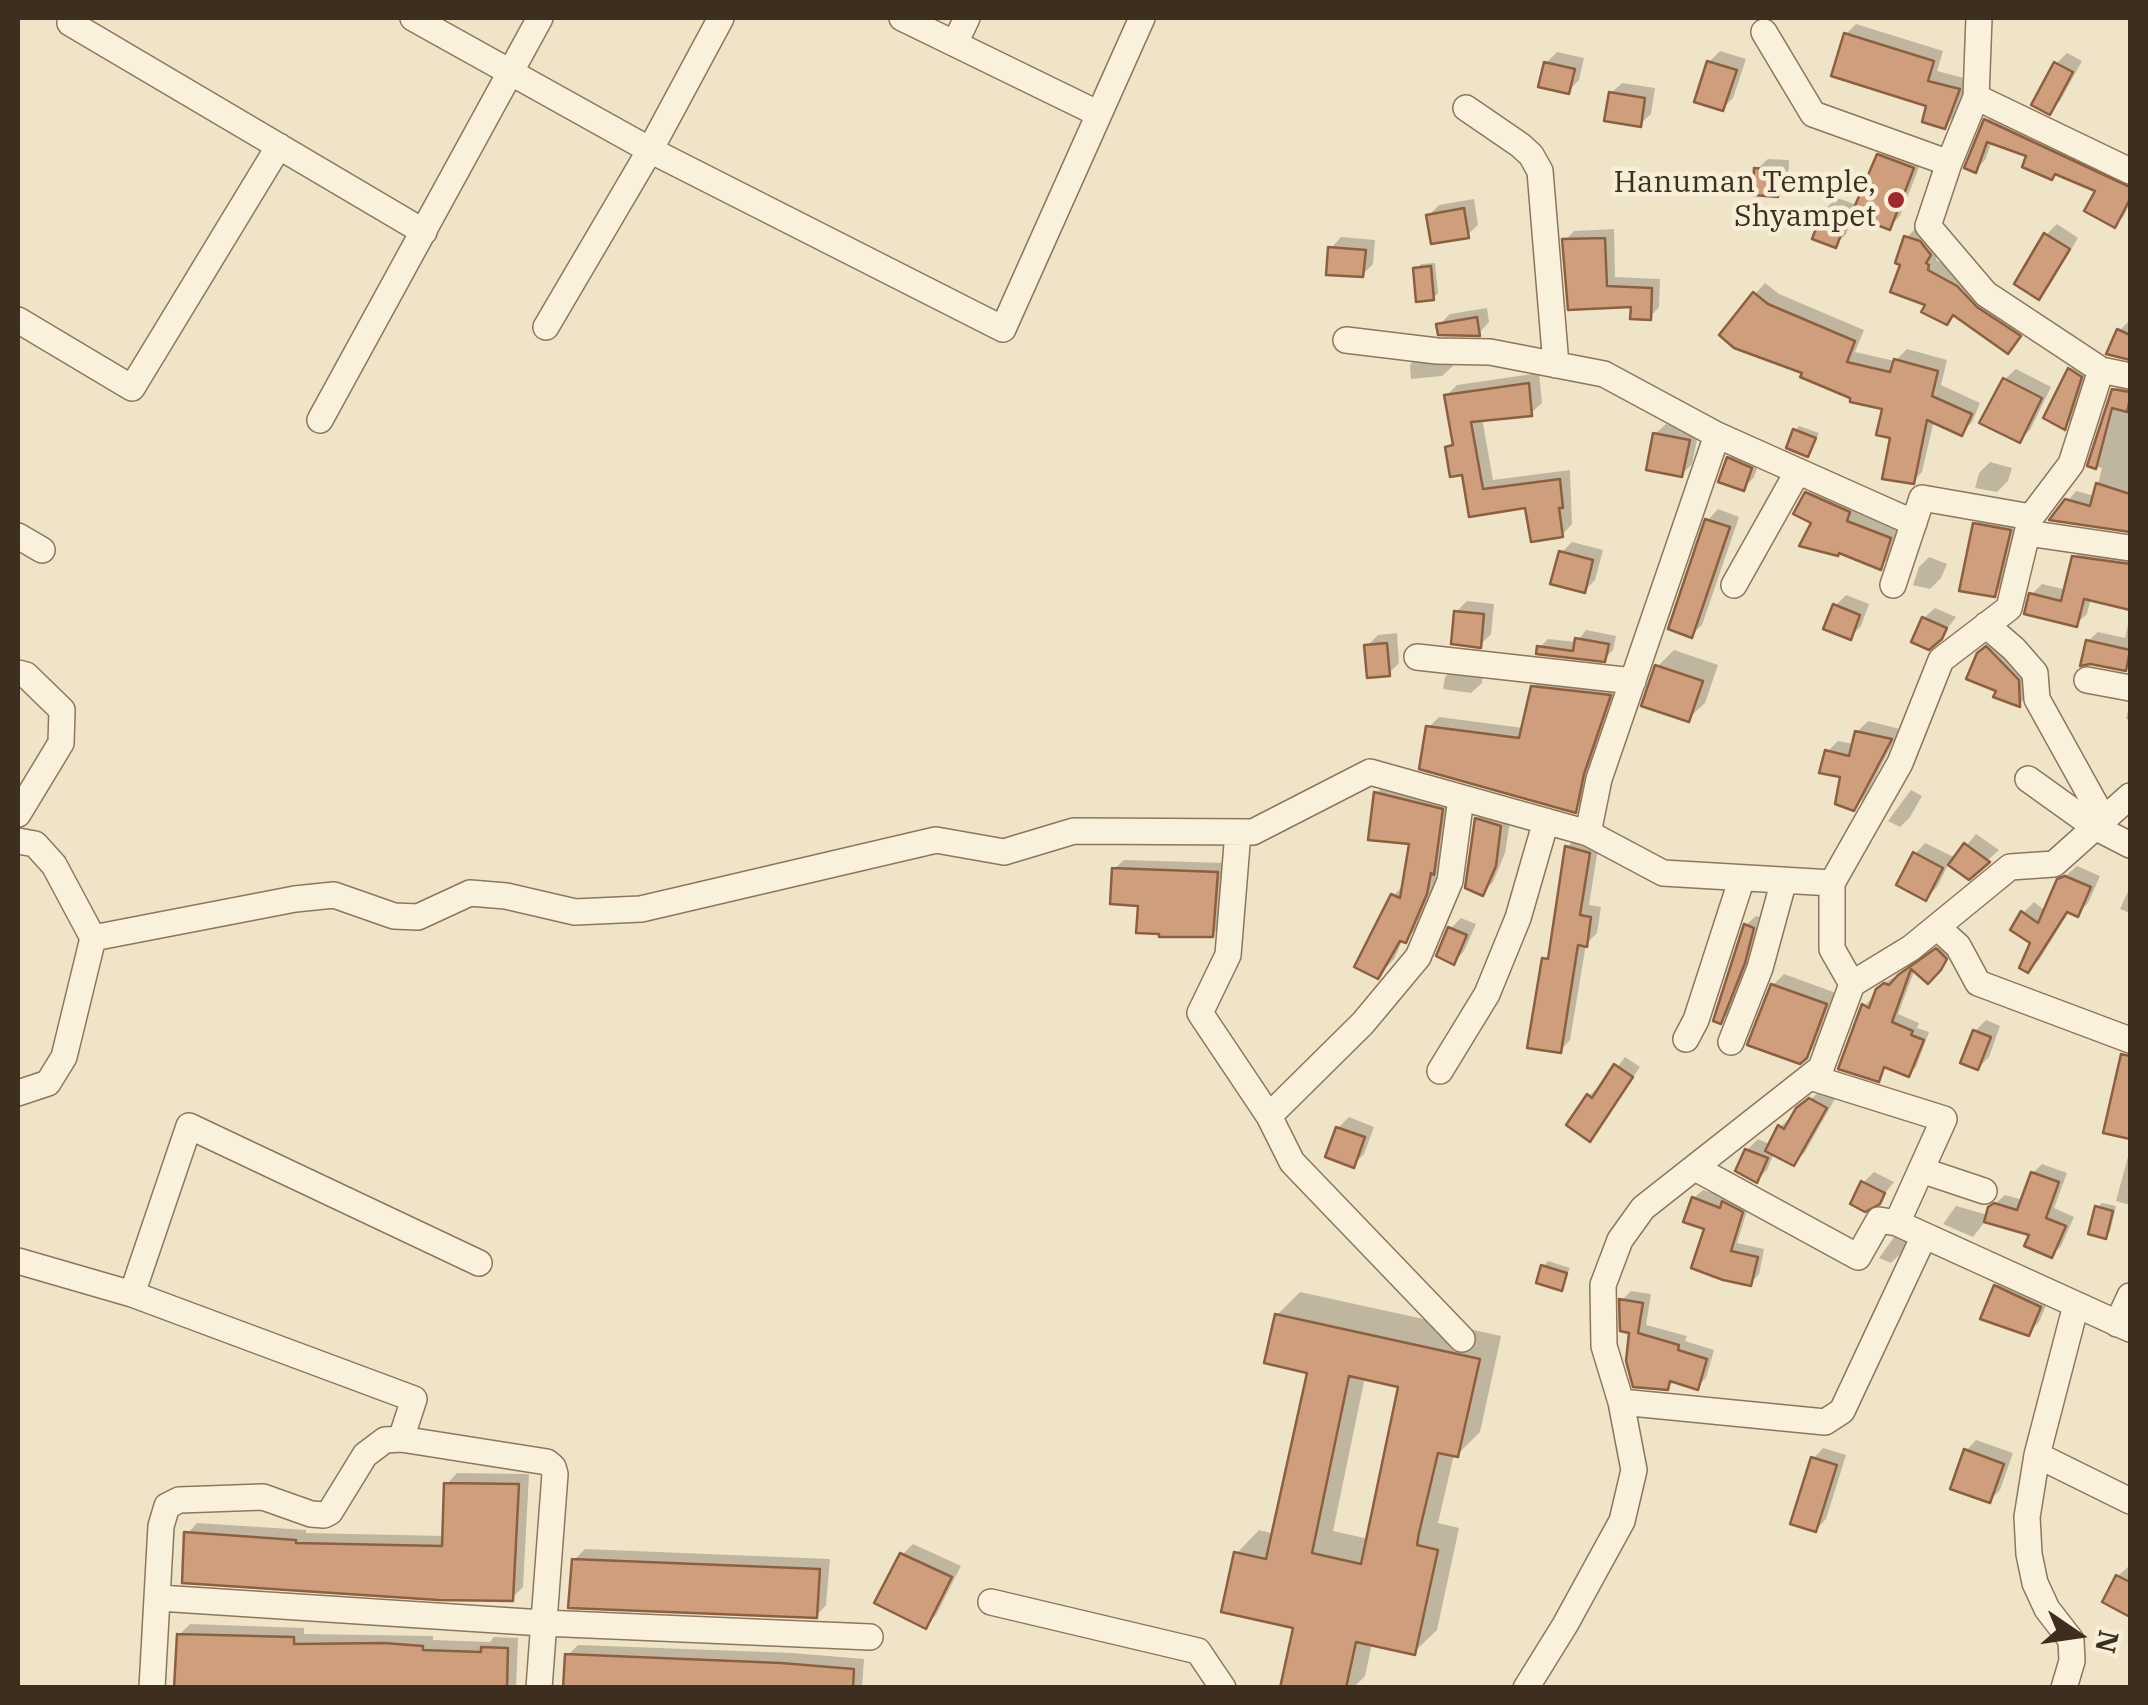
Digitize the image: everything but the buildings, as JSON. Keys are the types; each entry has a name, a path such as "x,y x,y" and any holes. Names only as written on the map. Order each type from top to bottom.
{"street":[{"path":"413,18 650,150 1002,329 1142,18"},
{"path":"320,420 540,18"},
{"path":"546,327 650,150 721,18"},
{"path":"902,18 1099,114"},
{"path":"955,44 966,18"},
{"path":"1979,18 1976,97 1928,226 1986,294 2101,370 2130,376"},
{"path":"70,23 424,232"},
{"path":"1764,32 1813,114 1949,163"},
{"path":"1976,97 2130,170"},
{"path":"1466,108 1520,145 1540,171 1556,364"},
{"path":"18,320 132,388 279,146"},
{"path":"1346,340 1437,352 1490,352 1604,374 1717,435 1914,523"},
{"path":"1852,984 1832,949 1832,883 1900,763 1941,660 2009,608 2029,525 2071,464 2101,370"},
{"path":"1588,834 1599,778 1717,435"},
{"path":"1734,585 1798,471"},
{"path":"1893,584 1922,498 2130,548"},
{"path":"18,536 42,550"},
{"path":"1986,626 2014,648 2036,673 2037,699 2100,824"},
{"path":"1417,657 1633,680"},
{"path":"18,674 26,676 62,710 60,743 18,814"},
{"path":"2087,680 2130,688"},
{"path":"94,938 295,898 334,896 394,916 418,917 470,894 506,896 575,912 641,909 936,840 1004,852 1074,831 1253,832 1370,772 1588,834 1664,873 1832,883"},
{"path":"2028,779 2130,845"},
{"path":"1526,1688 1622,1521 1634,1470 1621,1402 1604,1346 1603,1285 1620,1240 1643,1208 1822,1068 1852,984 1911,948 2010,867 2054,864 2130,796"},
{"path":"1269,1116 1364,1023 1418,957 1450,880 1461,798"},
{"path":"1440,1070 1487,994 1518,918 1546,821"},
{"path":"1238,832 1228,955 1200,1013 1269,1116 1292,1162 1462,1339"},
{"path":"18,840 35,844 54,865 94,938 64,1057 48,1083 18,1093"},
{"path":"1686,1038 1696,1020 1742,878"},
{"path":"1731,1042 1760,968 1784,880"},
{"path":"1936,927 1958,946 1978,983 2130,1040"},
{"path":"1810,1076 1944,1119 1897,1224"},
{"path":"132,1294 189,1126 479,1263"},
{"path":"1697,1169 1858,1257 1879,1220 1897,1224 2124,1326 2130,1296"},
{"path":"1921,1170 1984,1191"},
{"path":"1621,1402 1825,1422 1842,1411 1924,1236"},
{"path":"18,1261 132,1294 414,1399 401,1439"},
{"path":"2064,1688 2072,1660 2071,1640 2035,1583 2027,1517 2037,1455 2076,1305"},
{"path":"152,1688 162,1518 170,1502 263,1497 324,1515 330,1512 365,1455 385,1440 401,1439 547,1462 553,1467 539,1688"},
{"path":"2037,1455 2130,1501"},
{"path":"159,1598 544,1623 870,1637"},
{"path":"991,1602 1198,1651 1223,1688"}],"place":[{"name":"Hanuman Temple, Shyampet","path":"1896,200"}]}
